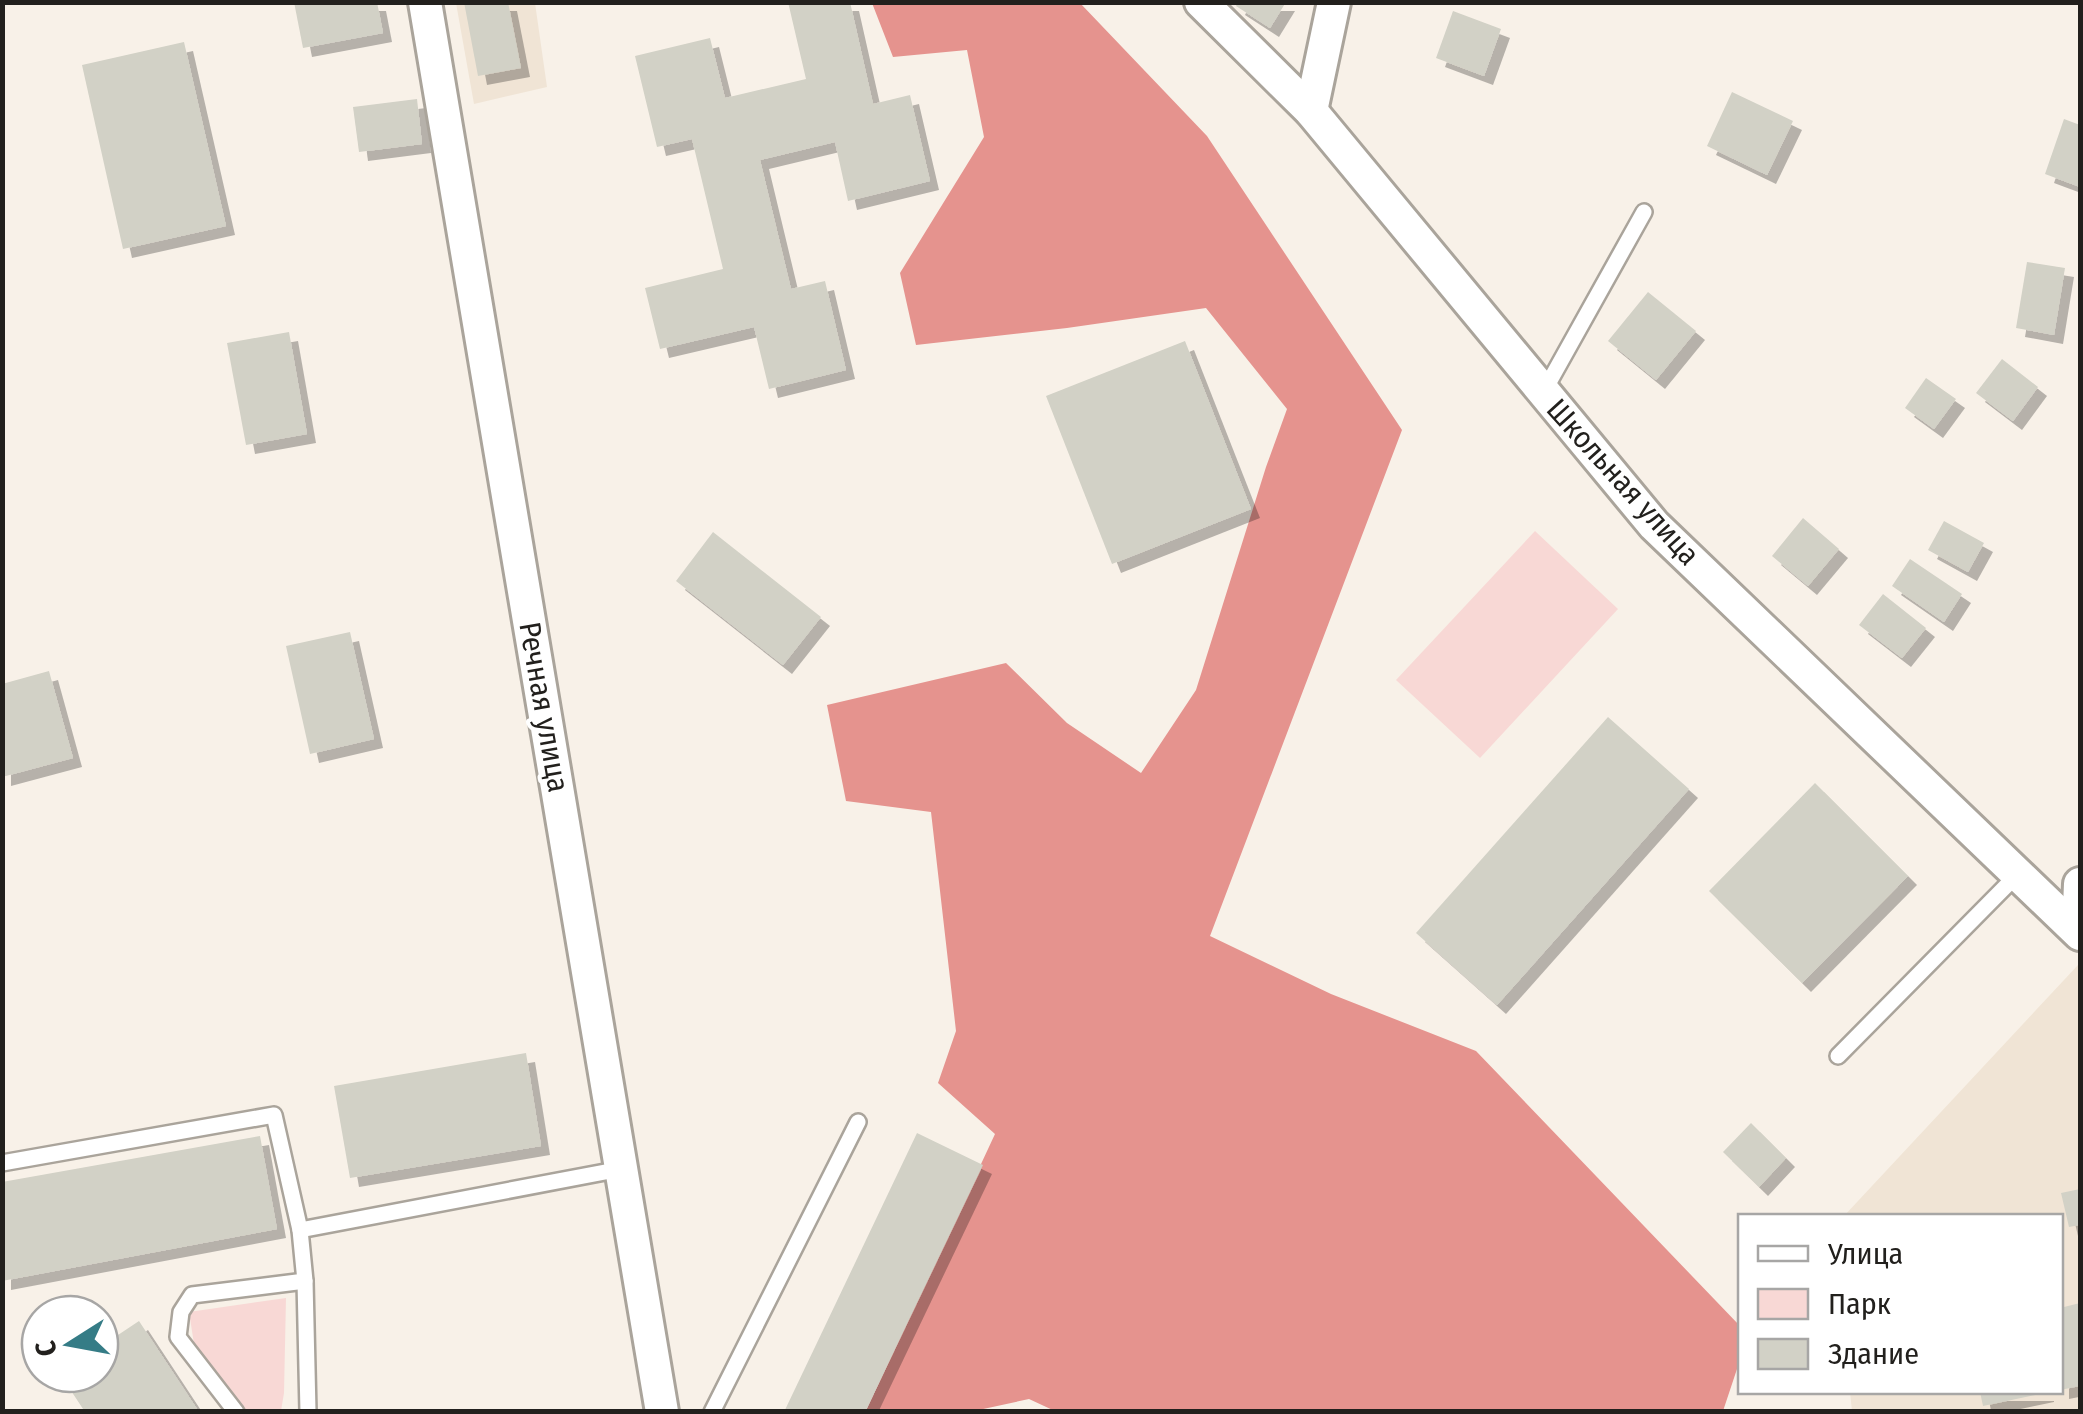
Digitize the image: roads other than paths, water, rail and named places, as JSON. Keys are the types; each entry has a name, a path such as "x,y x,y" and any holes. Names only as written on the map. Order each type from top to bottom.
{"street":[{"name":"Речная улица","path":"425,2 662,1412"},
{"name":"Школьная улица","path":"1201,2 1312,111 1654,525 2079,933"},
{"path":"1312,111 1334,2"},
{"path":"2079,933 2080,884"}],"lane":[{"path":"1543,393 1644,212"},
{"path":"1838,1056 2020,874"},
{"path":"2,1163 274,1115 300,1230 308,1412"},
{"path":"712,1412 858,1122"},
{"path":"300,1230 622,1169"},
{"path":"236,1412 178,1338 182,1312 192,1295 305,1281"}]}
